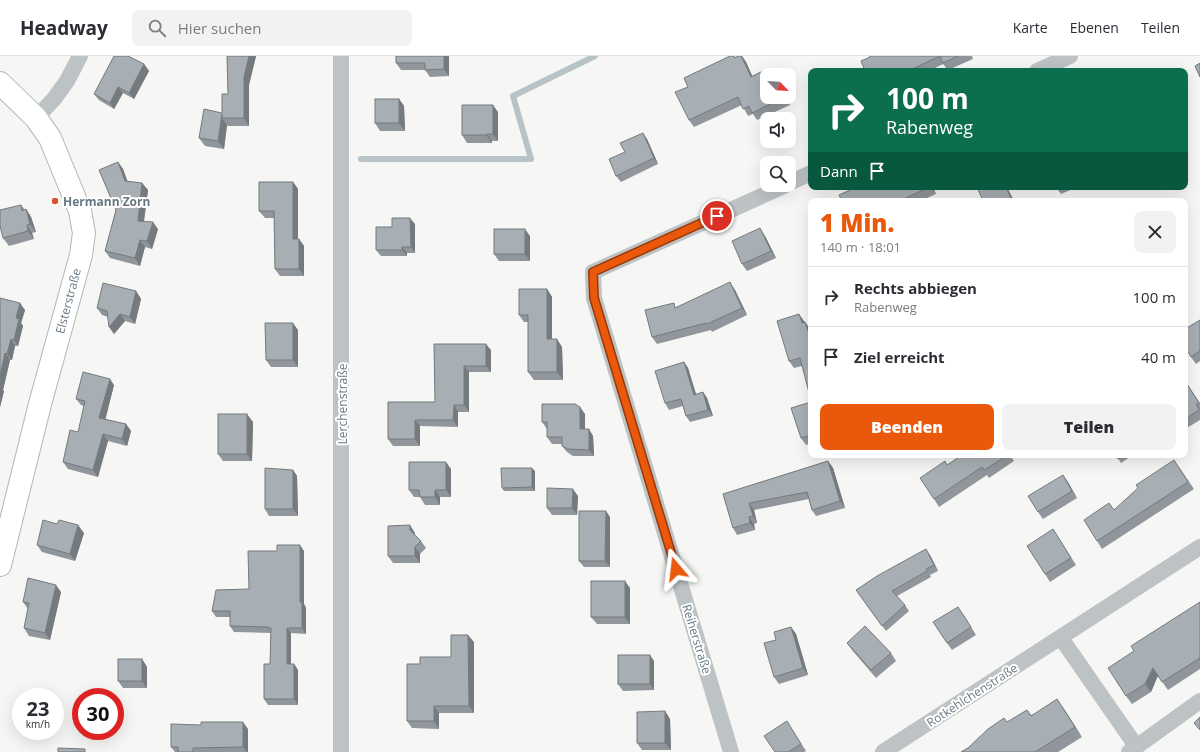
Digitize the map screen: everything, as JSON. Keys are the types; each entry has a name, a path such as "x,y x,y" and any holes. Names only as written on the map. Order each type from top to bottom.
{"street":[{"path":"36,118 54,99 67,81 80,56"},
{"name":"Lerchenstraße","path":"341,56 341,752"},
{"path":"1044,68 1070,56"},
{"name":"Elsterstraße","path":"0,83 36,118 50,138 80,211 84,233 81,255 40,404 0,565"},
{"path":"796,180 808,175"},
{"name":"Reiherstraße","path":"731,752 594,298 593,272 770,192"},
{"name":"Rotkehlchenstraße","path":"883,752 1200,548"},
{"path":"1061,638 1132,749 1200,701"}],"building":[{"path":"114,56 128,56 144,64 129,93 118,87 110,103 94,94"},
{"path":"227,56 249,56 244,77 244,118 222,118 222,114 218,141 199,138 204,109 222,113 222,94 228,94"},
{"path":"396,56 444,56 444,69 425,70 425,63 396,63"},
{"path":"730,56 734,56 735,58 741,56 751,77 760,72 760,104 771,104 752,113 749,106 743,109 738,97 689,120 675,92 688,87 684,78"},
{"path":"940,56 914,68 864,68 861,61 870,57"},
{"path":"940,56 958,56 943,63"},
{"path":"1200,63 1200,77 1195,66"},
{"path":"375,99 399,99 399,123 375,123"},
{"path":"462,105 493,105 493,134 462,135"},
{"path":"643,133 654,158 616,176 609,159 625,152 620,143"},
{"path":"118,162 125,181 142,183 138,221 153,222 147,241 140,240 135,258 105,251 116,210 99,170"},
{"path":"259,182 293,182 293,239 299,239 299,269 275,269 274,211 259,211"},
{"path":"850,190 923,190 906,198 840,198 839,195"},
{"path":"978,190 1007,190 1011,198 982,198"},
{"path":"21,205 22,211 26,209 30,224 27,225 28,231 3,238 0,226 0,210"},
{"path":"392,218 410,218 411,247 402,247 402,250 376,250 376,227 392,227"},
{"path":"760,228 771,251 742,264 732,241"},
{"path":"494,229 525,229 525,254 494,254"},
{"path":"730,282 742,308 707,324 706,323 652,337 645,310 674,303 675,308"},
{"path":"103,283 136,291 130,317 120,314 109,327 107,311 97,308"},
{"path":"519,289 547,289 547,339 557,339 557,372 528,372 528,315 519,315"},
{"path":"0,298 20,303 16,318 19,319 14,340 11,339 7,354 5,353 0,376"},
{"path":"799,314 802,323 805,322 808,331 808,389 800,358 789,361 777,321"},
{"path":"1200,320 1200,351 1191,357 1188,352 1188,327"},
{"path":"265,323 293,323 293,360 266,360"},
{"path":"434,344 486,344 486,366 464,366 464,405 454,405 453,420 415,420 415,439 388,439 388,402 435,402"},
{"path":"684,362 694,395 703,392 708,410 686,416 681,399 665,403 655,371"},
{"path":"83,372 110,379 99,418 126,424 122,439 103,434 93,470 63,462 70,430 78,432 85,401 76,399"},
{"path":"1188,386 1199,403 1196,404 1199,410 1188,417"},
{"path":"808,403 808,436 801,438 791,408"},
{"path":"542,404 575,404 580,407 580,429 589,429 589,450 568,449 562,446 562,437 547,437 547,422 542,422"},
{"path":"218,414 247,414 247,454 218,454"},
{"path":"958,458 1003,458 984,470 982,467 934,499 920,478 945,461 947,465"},
{"path":"1174,460 1188,482 1097,541 1084,520 1109,503 1114,510 1138,488 1136,485"},
{"path":"828,461 840,501 812,510 807,492 749,503 753,516 749,517 750,523 733,528 723,494"},
{"path":"409,462 446,462 446,490 435,490 435,497 420,497 419,490 409,490"},
{"path":"265,468 293,470 293,509 265,509"},
{"path":"501,468 532,468 532,487 502,488"},
{"path":"1063,475 1072,491 1038,512 1028,496"},
{"path":"547,488 573,489 572,508 547,508"},
{"path":"579,511 606,511 605,561 579,561"},
{"path":"43,520 57,524 59,520 78,525 70,554 37,545"},
{"path":"410,525 410,530 421,541 415,547 415,556 388,556 388,526"},
{"path":"1053,529 1071,558 1045,574 1027,546"},
{"path":"277,545 300,545 300,602 302,602 302,628 287,628 287,664 294,664 294,699 264,699 264,664 270,664 271,628 230,626 230,611 212,611 216,590 249,589 248,551 277,551"},
{"path":"926,549 934,565 926,569 927,571 892,591 905,605 882,626 856,590 877,576"},
{"path":"28,578 56,585 45,633 24,628 29,603 23,602"},
{"path":"591,581 625,581 625,617 591,617"},
{"path":"1200,602 1200,658 1162,682 1153,668 1145,684 1126,696 1108,668 1134,651 1131,646"},
{"path":"958,607 971,627 947,643 933,622"},
{"path":"865,626 891,653 871,670 847,643"},
{"path":"791,627 803,668 774,677 764,643 776,640 774,632"},
{"path":"451,635 468,635 469,706 434,706 434,721 407,721 407,664 420,664 420,657 451,657"},
{"path":"618,655 650,655 650,684 618,684"},
{"path":"118,659 142,659 142,681 118,681"},
{"path":"1057,699 1075,727 1035,752 961,752 968,748 988,729 1004,718 1007,722 1027,710 1031,716"},
{"path":"665,711 665,743 637,743 637,712"},
{"path":"1200,717 1200,730 1194,723"},
{"path":"787,721 801,744 788,752 775,752 764,736"},
{"path":"201,722 243,722 243,747 193,748 193,752 178,752 178,747 171,747 171,724 201,725"},
{"path":"58,748 85,749 85,752 58,752"}],"waterway":[{"path":"361,159 531,159 513,96 595,56"}],"place":[{"name":"Hermann Zorn","path":"55,201"}],"route":[{"path":"676,569 594,298 593,272 717,216"}]}
